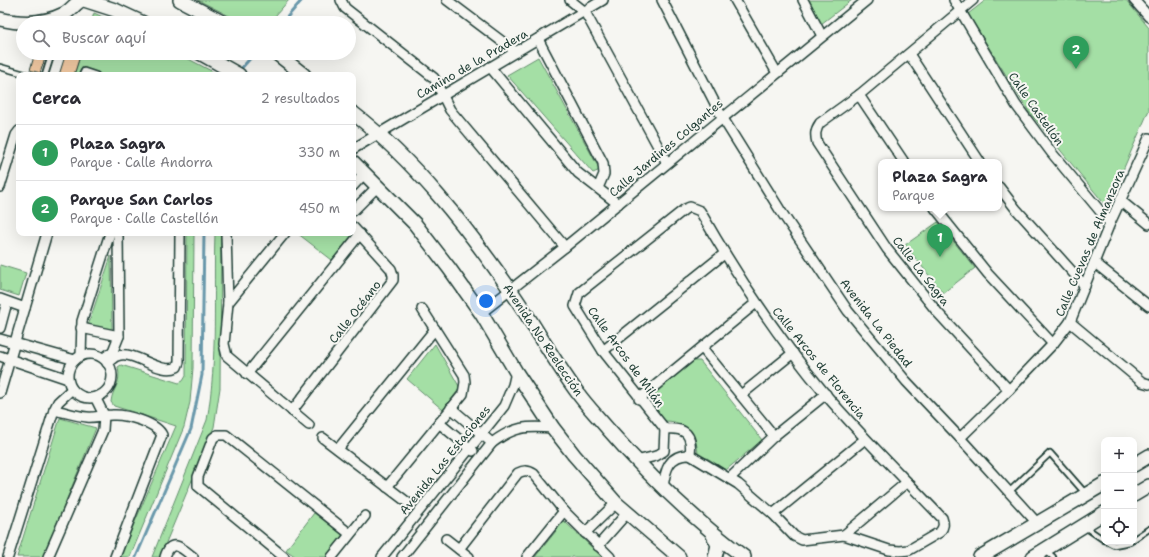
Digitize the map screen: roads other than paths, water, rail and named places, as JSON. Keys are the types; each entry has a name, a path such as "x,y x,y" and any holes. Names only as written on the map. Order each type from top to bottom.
{"main road":[{"path":"65,16 81,0"},
{"path":"84,0 115,10 128,16"},
{"path":"180,0 211,16"},
{"path":"0,19 16,22"},
{"path":"213,60 234,72"},
{"path":"285,60 300,72"},
{"name":"Avenida No Reelección","path":"356,115 379,133 412,165 467,232 511,291 577,392 636,461 712,533 744,557"},
{"path":"356,165 414,224 481,313 516,372 574,455 616,503 679,557"},
{"path":"1137,464 1149,456"},
{"path":"980,557 1101,486"},
{"path":"1137,494 1148,489"},
{"path":"1033,557 1049,553 1101,515"},
{"path":"712,533 718,545 714,557"}],"street":[{"path":"341,0 345,8 355,16"},
{"path":"447,0 516,52"},
{"path":"570,0 585,12 667,163"},
{"name":"Camino de la Pradera","path":"356,147 603,0"},
{"name":"Avenida La Piedad","path":"662,0 722,117 780,210 848,311 906,381 1038,524"},
{"path":"735,0 776,73"},
{"path":"803,0 822,36"},
{"name":"Calle Jardines Colgantes","path":"481,313 511,291 867,0"},
{"name":"Calle Castellón","path":"954,0 1016,105 1051,152 1110,223"},
{"path":"902,159 859,96 973,0"},
{"path":"1134,0 1149,17"},
{"path":"356,16 434,78 454,115 565,247"},
{"path":"538,39 603,163 604,174 598,188"},
{"path":"909,54 978,159"},
{"path":"490,67 578,173 587,182 598,188 618,204"},
{"name":"Calle La Sagra","path":"859,96 820,123 816,129 815,136 817,143 887,249 938,313 1009,390"},
{"path":"0,186 16,135"},
{"name":"Calle Cuevas de Almanzora","path":"960,438 1009,390 1052,344 1070,322 1110,223 1149,140"},
{"path":"356,182 364,173"},
{"path":"356,208 378,186"},
{"path":"1002,191 1085,286"},
{"path":"1121,201 1149,224"},
{"name":"Calle Arcos de Florencia","path":"690,207 700,211 724,254 756,303 793,354 866,439 942,518 944,523 940,532 909,550 889,550 844,535"},
{"name":"Calle Arcos de Milán","path":"665,429 639,399 603,351 575,306 580,293 684,209 690,207"},
{"path":"937,211 988,274 1052,344"},
{"name":"Calle Océano","path":"292,411 393,280 391,270 356,230"},
{"path":"247,374 360,234"},
{"path":"0,393 46,236"},
{"path":"0,338 78,358 95,355 105,361 112,376 110,383 102,394 95,397 83,397 72,389 68,379 70,367 78,358 81,328 109,236"},
{"path":"105,361 114,351 119,336 118,236"},
{"path":"105,361 117,356 125,355 167,369 177,367 179,362 180,236"},
{"path":"226,236 228,303 225,350 231,361 309,425"},
{"path":"228,303 283,236"},
{"path":"603,351 724,254"},
{"path":"1095,263 1149,306"},
{"path":"0,328 4,301 25,308"},
{"path":"639,399 756,303"},
{"path":"387,487 463,394 465,382 464,375 422,309"},
{"path":"1070,322 1142,382 1149,384"},
{"path":"81,328 119,336"},
{"path":"338,450 435,329"},
{"path":"703,348 774,436"},
{"path":"740,395 793,354"},
{"path":"0,356 68,379"},
{"name":"Avenida Las Estaciones","path":"382,557 504,406 513,385 516,372"},
{"path":"8,557 54,410 58,402 72,389"},
{"path":"730,478 774,436 826,394"},
{"path":"48,557 102,430 104,416 95,397"},
{"path":"451,408 492,443"},
{"path":"54,410 83,417 125,416 155,426 160,430 162,435 115,557"},
{"path":"439,423 480,457"},
{"path":"402,557 492,443 504,434 515,429 529,427 554,428"},
{"path":"672,460 664,451 665,429 682,430 689,436 691,445 690,455"},
{"path":"284,557 198,486 198,477 213,438 217,435 226,435 350,534"},
{"path":"323,438 407,502"},
{"path":"773,514 866,439"},
{"path":"636,461 656,456 664,451"},
{"path":"663,488 665,470 672,460 683,454 690,455 730,478 773,514 794,536 802,540 844,535 908,482"},
{"path":"459,549 518,473 529,471 534,474 564,511 610,557"},
{"path":"585,533 616,503"},
{"path":"527,557 564,511"},
{"path":"598,546 627,513"},
{"path":"332,557 364,516"},
{"path":"446,540 469,557"},
{"path":"165,557 170,546 175,545 181,547 193,557"}],"lane":[{"path":"46,72 50,60"},
{"path":"0,67 18,72"},
{"path":"1009,492 1050,453 1086,494"},
{"path":"1084,526 1101,538"},
{"path":"1137,537 1149,529"}],"waterway":[{"path":"288,16 302,0"},
{"path":"239,71 249,60"},
{"path":"136,557 191,429 202,375 204,236"}],"place":[{"name":"Parque San Carlos","path":"1076,69"},
{"name":"Plaza Sagra","path":"940,257"}]}
